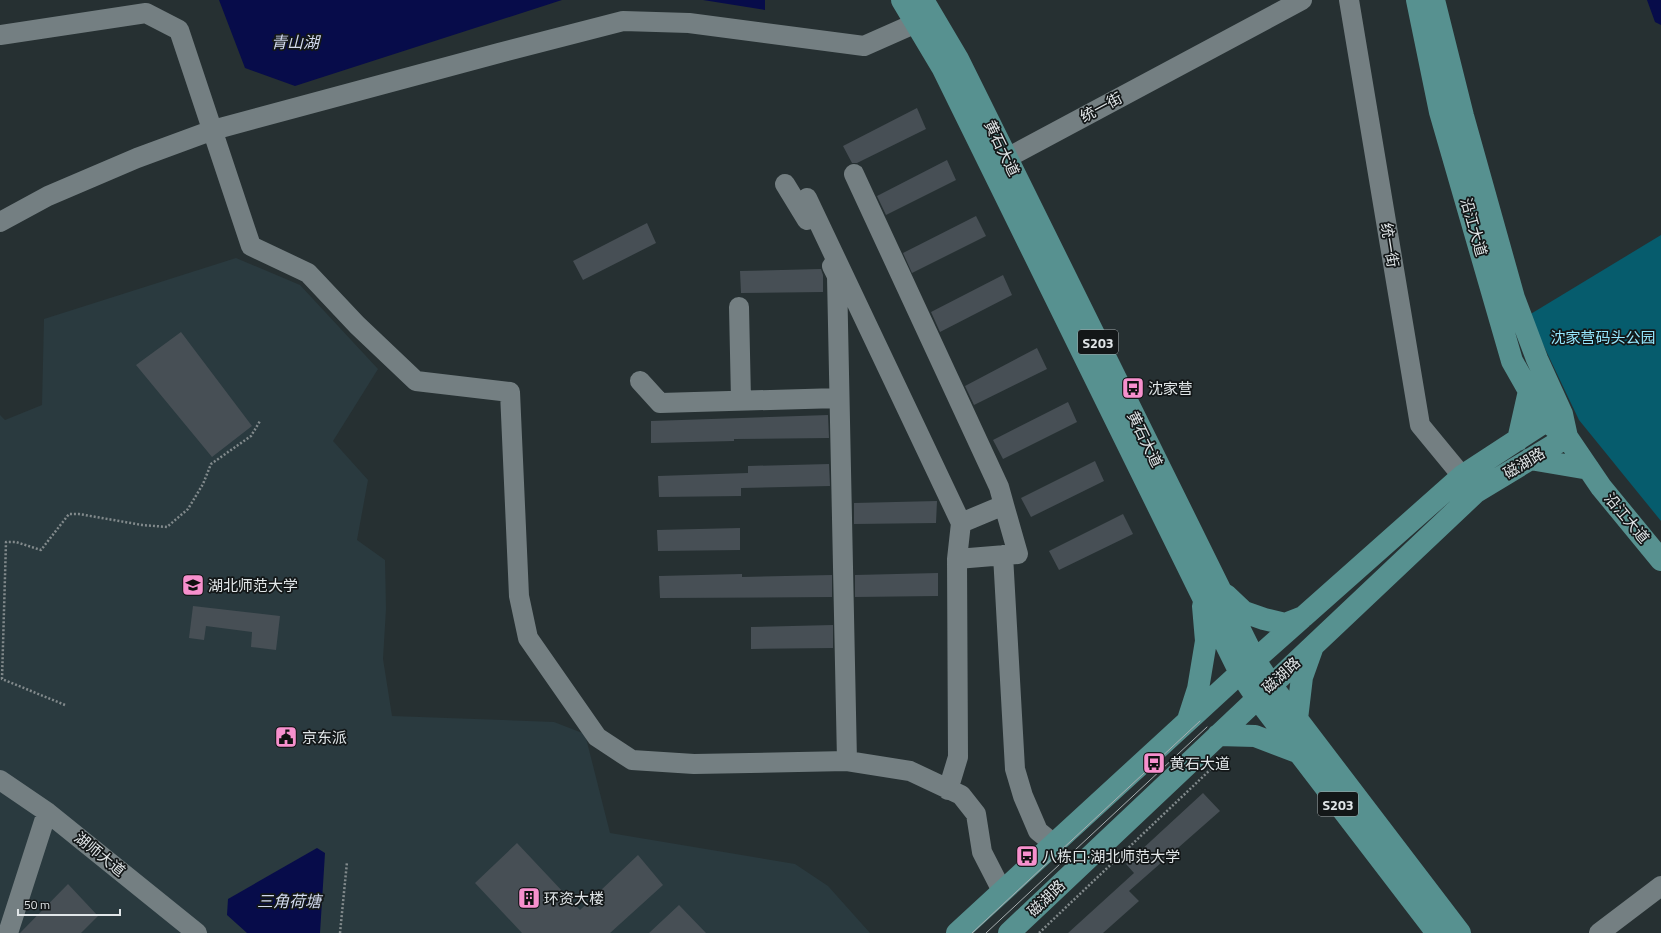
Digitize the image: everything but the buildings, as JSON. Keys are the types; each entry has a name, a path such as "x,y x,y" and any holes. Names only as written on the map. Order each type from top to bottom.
{"main road":[{"name":"黄石大道","path":"902,0 923,12 958,59 1007,158 1211,593"},
{"name":"沿江大道","path":"1416,0 1440,112 1496,300 1512,361 1546,421 1567,437 1601,488 1661,560"},
{"name":"沿江大道","path":"1434,0 1463,116 1514,298 1537,359 1562,414 1567,437"},
{"name":"黄石大道","path":"923,12 942,67 1248,667 1299,753 1437,933"},
{"path":"1518,440 1529,391"},
{"name":"磁湖路","path":"957,933 1304,616 1462,476 1546,421"},
{"name":"磁湖路","path":"1009,933 1476,492 1567,437"},
{"path":"1530,459 1589,470"},
{"path":"1186,723 1198,689 1206,641 1211,593 1244,612 1264,619 1285,624 1304,616"},
{"path":"1297,719 1302,677 1314,645"},
{"name":"黄石大道","path":"1264,692 1297,719 1460,933"},
{"path":"1218,735 1255,736 1275,742 1299,753"}],"street":[{"name":"统一街","path":"1007,158 1302,0"},
{"name":"统一街","path":"1349,0 1420,426 1462,476"},
{"path":"0,222 55,193 137,158 213,130 623,21 689,22 864,46 923,12"},
{"path":"0,35 146,13 179,30 251,246 308,273 357,325 416,381 510,392 519,596 528,638 597,737 632,760 694,764 847,760 910,771 961,795 976,814 982,852 1002,891"},
{"path":"854,174 999,487 1018,554 957,560"},
{"path":"785,184 830,261 837,276 847,760"},
{"path":"807,198 961,523 957,560 958,757 948,790"},
{"path":"739,307 741,400"},
{"path":"640,381 660,403 839,398"},
{"path":"961,523 1004,505"},
{"path":"1003,555 1015,769 1023,796 1038,831 1054,844"},
{"name":"湖师大道","path":"0,780 47,812 197,933"},
{"path":"8,933 47,812"},
{"path":"1599,933 1661,886"}],"path":[{"path":"65,705 2,679 6,542 16,542 41,550 69,514 79,514 142,525 167,526 188,509 203,484 211,464 250,436 260,422"},
{"path":"1039,933 1216,764"},
{"path":"340,933 346,862"}],"shaded area":[{"name":"湖北师范大学","path":"236,258 300,285 378,369 333,441 368,480 357,540 385,560 386,609 383,659 392,716 554,722 585,734 610,833 795,864 828,886 870,933 0,933 0,415 5,420 42,405 44,319"}],"green space":[{"name":"沈家营码头公园","path":"1661,235 1661,521 1579,420 1529,315"}],"water":[{"name":"青山湖","path":"219,0 562,0 295,86 245,68"},
{"path":"703,0 765,0 765,10"},
{"path":"1647,0 1661,0 1661,25 1655,22"},
{"name":"三角荷塘","path":"317,848 325,853 320,933 247,933 227,915 228,899"}],"tram line":[{"path":"972,933 1200,721"},
{"path":"986,933 1207,727"}],"place":[{"name":"沈家营","path":"1133,388"},
{"name":"湖北师范大学","path":"193,585"},
{"name":"京东派","path":"286,737"},
{"name":"黄石大道","path":"1154,763"},
{"name":"八栋口·湖北师范大学","path":"1027,856"},
{"name":"环资大楼","path":"529,898"}]}
